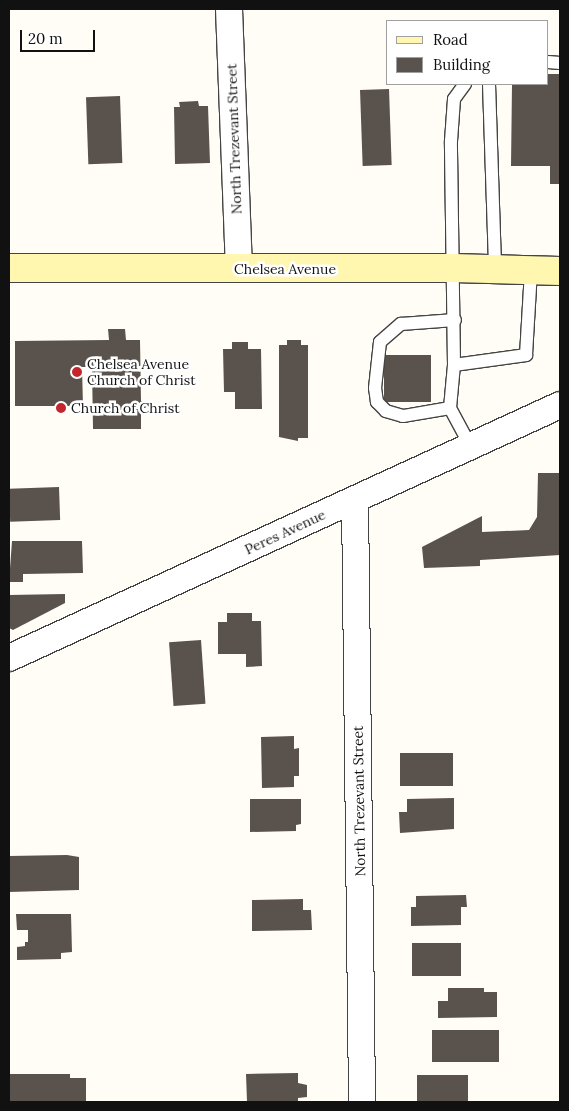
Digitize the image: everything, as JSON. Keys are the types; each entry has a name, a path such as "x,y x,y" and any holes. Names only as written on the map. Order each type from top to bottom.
{"main road":[{"name":"Chelsea Avenue","path":"9,268 453,268 560,271"}],"street":[{"name":"North Trezevant Street","path":"229,9 239,269"},
{"name":"Peres Avenue","path":"9,658 560,405"},
{"name":"North Trezevant Street","path":"356,500 362,1102"}],"lane":[{"path":"464,85 454,99 451,133 455,320 454,365 450,408 470,447"},
{"path":"489,85 495,269"},
{"path":"454,365 526,355 531,270"},
{"path":"450,408 402,416 386,411 377,402 375,388 380,342 401,324 455,320"}],"building":[{"path":"549,74 560,74 560,184 550,184 550,166 511,166 512,85 549,85"},
{"path":"389,89 392,165 363,166 360,90"},
{"path":"120,96 122,163 88,164 86,97"},
{"path":"198,101 199,106 208,106 210,163 175,164 174,107 180,107 179,102"},
{"path":"108,329 125,329 126,340 140,340 141,401 148,401 149,408 141,408 141,429 93,429 92,367 82,367 83,406 15,406 15,341 109,340"},
{"path":"287,340 301,340 301,345 308,345 308,438 298,438 298,441 279,437 279,345 287,345"},
{"path":"232,342 248,342 248,349 261,349 262,409 235,409 235,392 224,392 223,349 232,349"},
{"path":"384,355 431,355 431,402 384,402"},
{"path":"538,473 560,473 560,555 480,560 480,566 424,568 422,547 482,516 482,532 529,530 537,517"},
{"path":"59,487 60,520 10,522 9,489"},
{"path":"12,541 82,541 83,573 23,574 23,582 9,582"},
{"path":"65,594 65,603 13,630 9,628 9,595"},
{"path":"227,613 252,613 252,621 261,621 262,666 246,667 246,654 218,654 218,622 227,622"},
{"path":"201,640 205,704 174,706 169,642"},
{"path":"294,736 294,749 299,748 299,776 294,776 294,787 262,788 261,737"},
{"path":"400,753 453,753 453,786 400,786"},
{"path":"454,798 454,829 400,833 399,812 407,812 407,799"},
{"path":"250,799 301,799 301,824 296,825 296,831 250,832"},
{"path":"67,855 79,857 79,890 9,892 9,856"},
{"path":"466,895 467,907 461,907 461,925 411,926 411,907 416,907 416,896"},
{"path":"303,899 303,910 311,910 312,930 252,931 252,900"},
{"path":"16,914 71,914 72,952 61,953 61,959 17,960 17,947 25,946 25,942 28,942 28,930 17,930"},
{"path":"412,943 461,943 461,976 412,976"},
{"path":"448,988 484,988 484,992 497,992 497,1017 438,1018 438,1001 448,1001"},
{"path":"432,1030 499,1030 499,1062 432,1062"},
{"path":"298,1073 298,1083 307,1085 307,1097 298,1098 298,1102 247,1102 246,1074"},
{"path":"9,1074 70,1074 70,1078 86,1078 86,1102 9,1102"},
{"path":"417,1075 468,1075 468,1102 417,1102"}],"place":[{"name":"Chelsea Avenue Church of Christ","path":"77,372"},
{"name":"Church of Christ","path":"61,408"}]}
